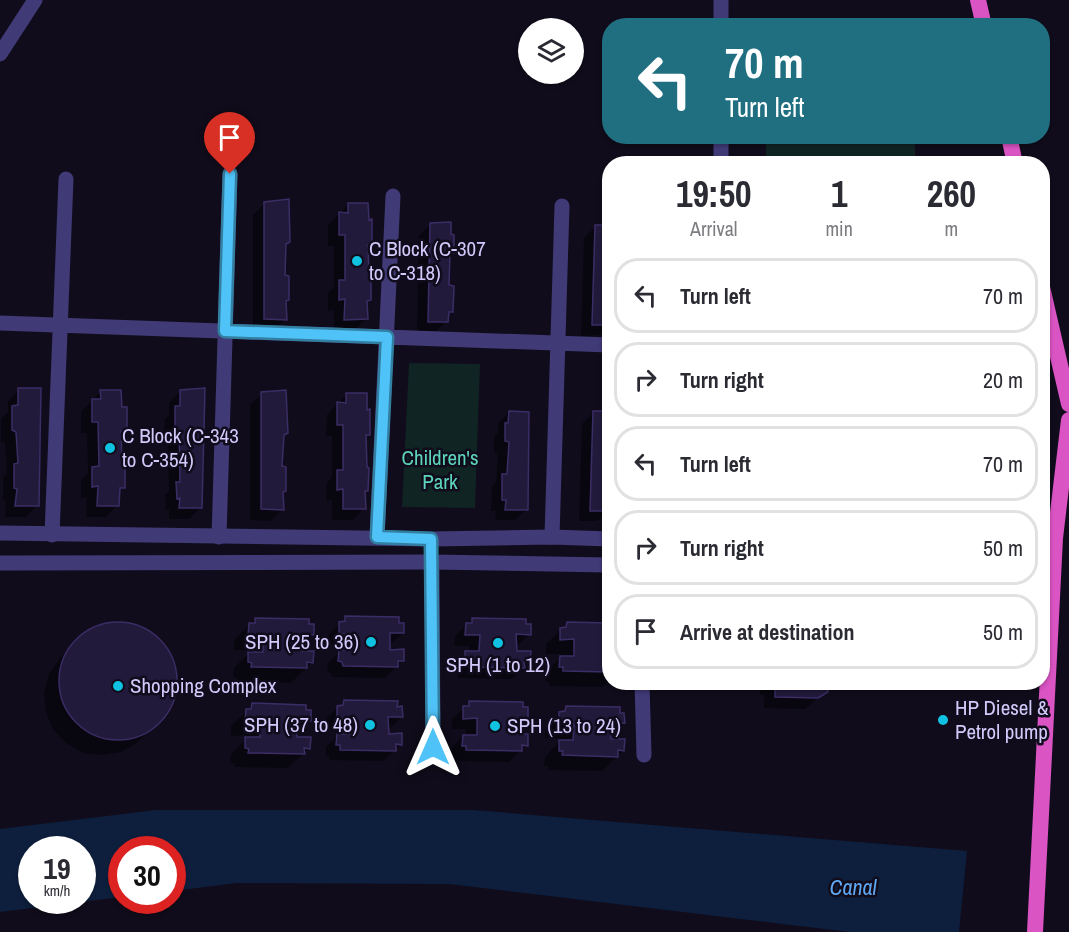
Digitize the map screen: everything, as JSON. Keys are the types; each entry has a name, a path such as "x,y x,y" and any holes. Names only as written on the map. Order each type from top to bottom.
{"highway":[{"path":"978,0 982,18"},
{"path":"1050,322 1069,404"},
{"path":"1050,532 1069,420"},
{"path":"1035,932 1044,690"}],"street":[{"path":"0,54 35,0"},
{"path":"721,18 722,0"},
{"path":"219,537 230,174"},
{"path":"52,535 66,179"},
{"path":"377,537 393,196"},
{"path":"552,537 562,206"},
{"path":"0,323 602,345"},
{"path":"0,533 219,537 602,539"},
{"path":"431,539 433,747"},
{"path":"0,563 432,562 602,565"},
{"path":"642,690 644,755"}],"green space":[{"path":"766,144 915,144 915,156 766,156"},
{"name":"Children's Park","path":"409,363 480,364 475,508 402,507"}],"water":[{"name":"Canal","path":"156,810 473,810 967,851 959,932 850,932 449,884 237,883 186,889 186,836 108,836 108,899 96,900 96,836 18,836 18,910 0,912 0,829"}],"building":[{"path":"289,199 290,242 286,244 285,275 289,276 289,300 286,301 287,320 264,319 264,202"},
{"name":"C Block (C-307 to C-318)","path":"348,203 368,203 369,220 372,219 372,245 368,245 371,300 367,301 368,319 344,320 345,299 339,300 339,280 345,280 345,235 339,235 339,212 348,213"},
{"path":"451,222 454,253 450,253 449,285 454,286 453,312 449,312 448,322 428,322 430,223"},
{"path":"595,225 602,225 602,325 592,325"},
{"path":"18,388 41,388 39,506 15,506 17,489 14,488 14,464 18,463 16,432 12,430 12,406 18,405"},
{"path":"205,388 202,508 179,508 180,498 177,499 176,482 180,482 179,431 175,431 175,406 180,406 180,390"},
{"name":"C Block (C-343 to C-354)","path":"100,390 121,390 122,407 127,407 127,431 121,431 125,488 120,488 119,506 97,506 98,486 92,487 92,467 99,466 98,422 92,422 92,399 101,399"},
{"path":"286,390 288,433 284,435 282,466 286,467 286,491 283,492 284,510 261,509 261,392"},
{"path":"346,393 367,393 367,410 370,409 370,435 366,435 367,467 369,468 368,491 365,491 366,509 343,509 343,489 337,490 337,470 343,470 343,425 337,425 337,402 346,403"},
{"path":"509,411 529,412 528,510 505,510 506,500 502,500 502,474 507,474 509,442 505,441 505,423 508,423"},
{"path":"593,411 602,411 602,511 590,511"},
{"name":"SPH (25 to 36)","path":"345,616 399,617 399,623 404,623 404,633 390,633 390,650 404,649 404,661 398,661 398,667 343,666 342,662 338,661 339,650 353,650 353,634 339,634 339,622 345,621"},
{"path":"255,618 309,619 309,624 314,624 314,635 299,634 300,651 314,651 313,663 307,662 307,668 251,667 252,663 248,662 248,652 263,652 263,635 248,635 249,623 255,623"},
{"name":"SPH (1 to 12)","path":"472,618 526,619 526,624 531,624 531,635 516,634 517,651 531,651 530,663 524,662 525,668 468,667 469,663 465,662 465,651 479,651 480,635 465,635 466,623 472,623"},
{"name":"Shopping Complex","path":"118,622 140,627 160,639 172,659 177,681 172,703 160,723 140,735 118,740 96,735 76,723 64,703 59,681 64,659 76,639 96,627"},
{"path":"567,622 602,623 602,672 563,671 563,667 559,667 560,656 574,656 574,639 560,640 560,628 566,627"},
{"path":"775,690 828,690 818,698 775,697"},
{"name":"SPH (37 to 48)","path":"344,700 398,701 397,707 402,706 403,717 388,717 389,734 402,733 402,745 396,744 396,751 340,750 340,745 336,745 337,734 351,734 351,717 337,718 337,706 343,705"},
{"name":"SPH (13 to 24)","path":"469,701 523,702 523,707 528,707 528,718 514,718 514,734 528,734 528,746 522,745 522,751 466,750 466,746 462,746 463,735 477,735 477,718 463,719 463,706 469,706"},
{"path":"252,703 306,705 306,710 311,710 311,721 296,720 297,737 311,737 310,749 304,748 305,754 248,753 249,749 245,748 245,737 260,737 260,721 245,721 246,709 251,709"},
{"path":"566,706 620,707 620,713 624,713 625,723 610,723 611,739 625,739 624,751 618,750 618,757 562,755 563,751 559,751 559,740 573,740 574,723 559,724 559,712 565,711"}],"place":[{"name":"C Block (C-307 to C-318)","path":"357,261"},
{"name":"C Block (C-343 to C-354)","path":"110,448"},
{"name":"SPH (25 to 36)","path":"371,642"},
{"name":"SPH (1 to 12)","path":"498,643"},
{"name":"Shopping Complex","path":"118,686"},
{"name":"HP Diesel & Petrol pump","path":"943,720"},
{"name":"SPH (37 to 48)","path":"370,725"},
{"name":"SPH (13 to 24)","path":"495,726"}],"route":[{"path":"230,174 225,331 387,337 377,537 431,539 433,747"}]}
